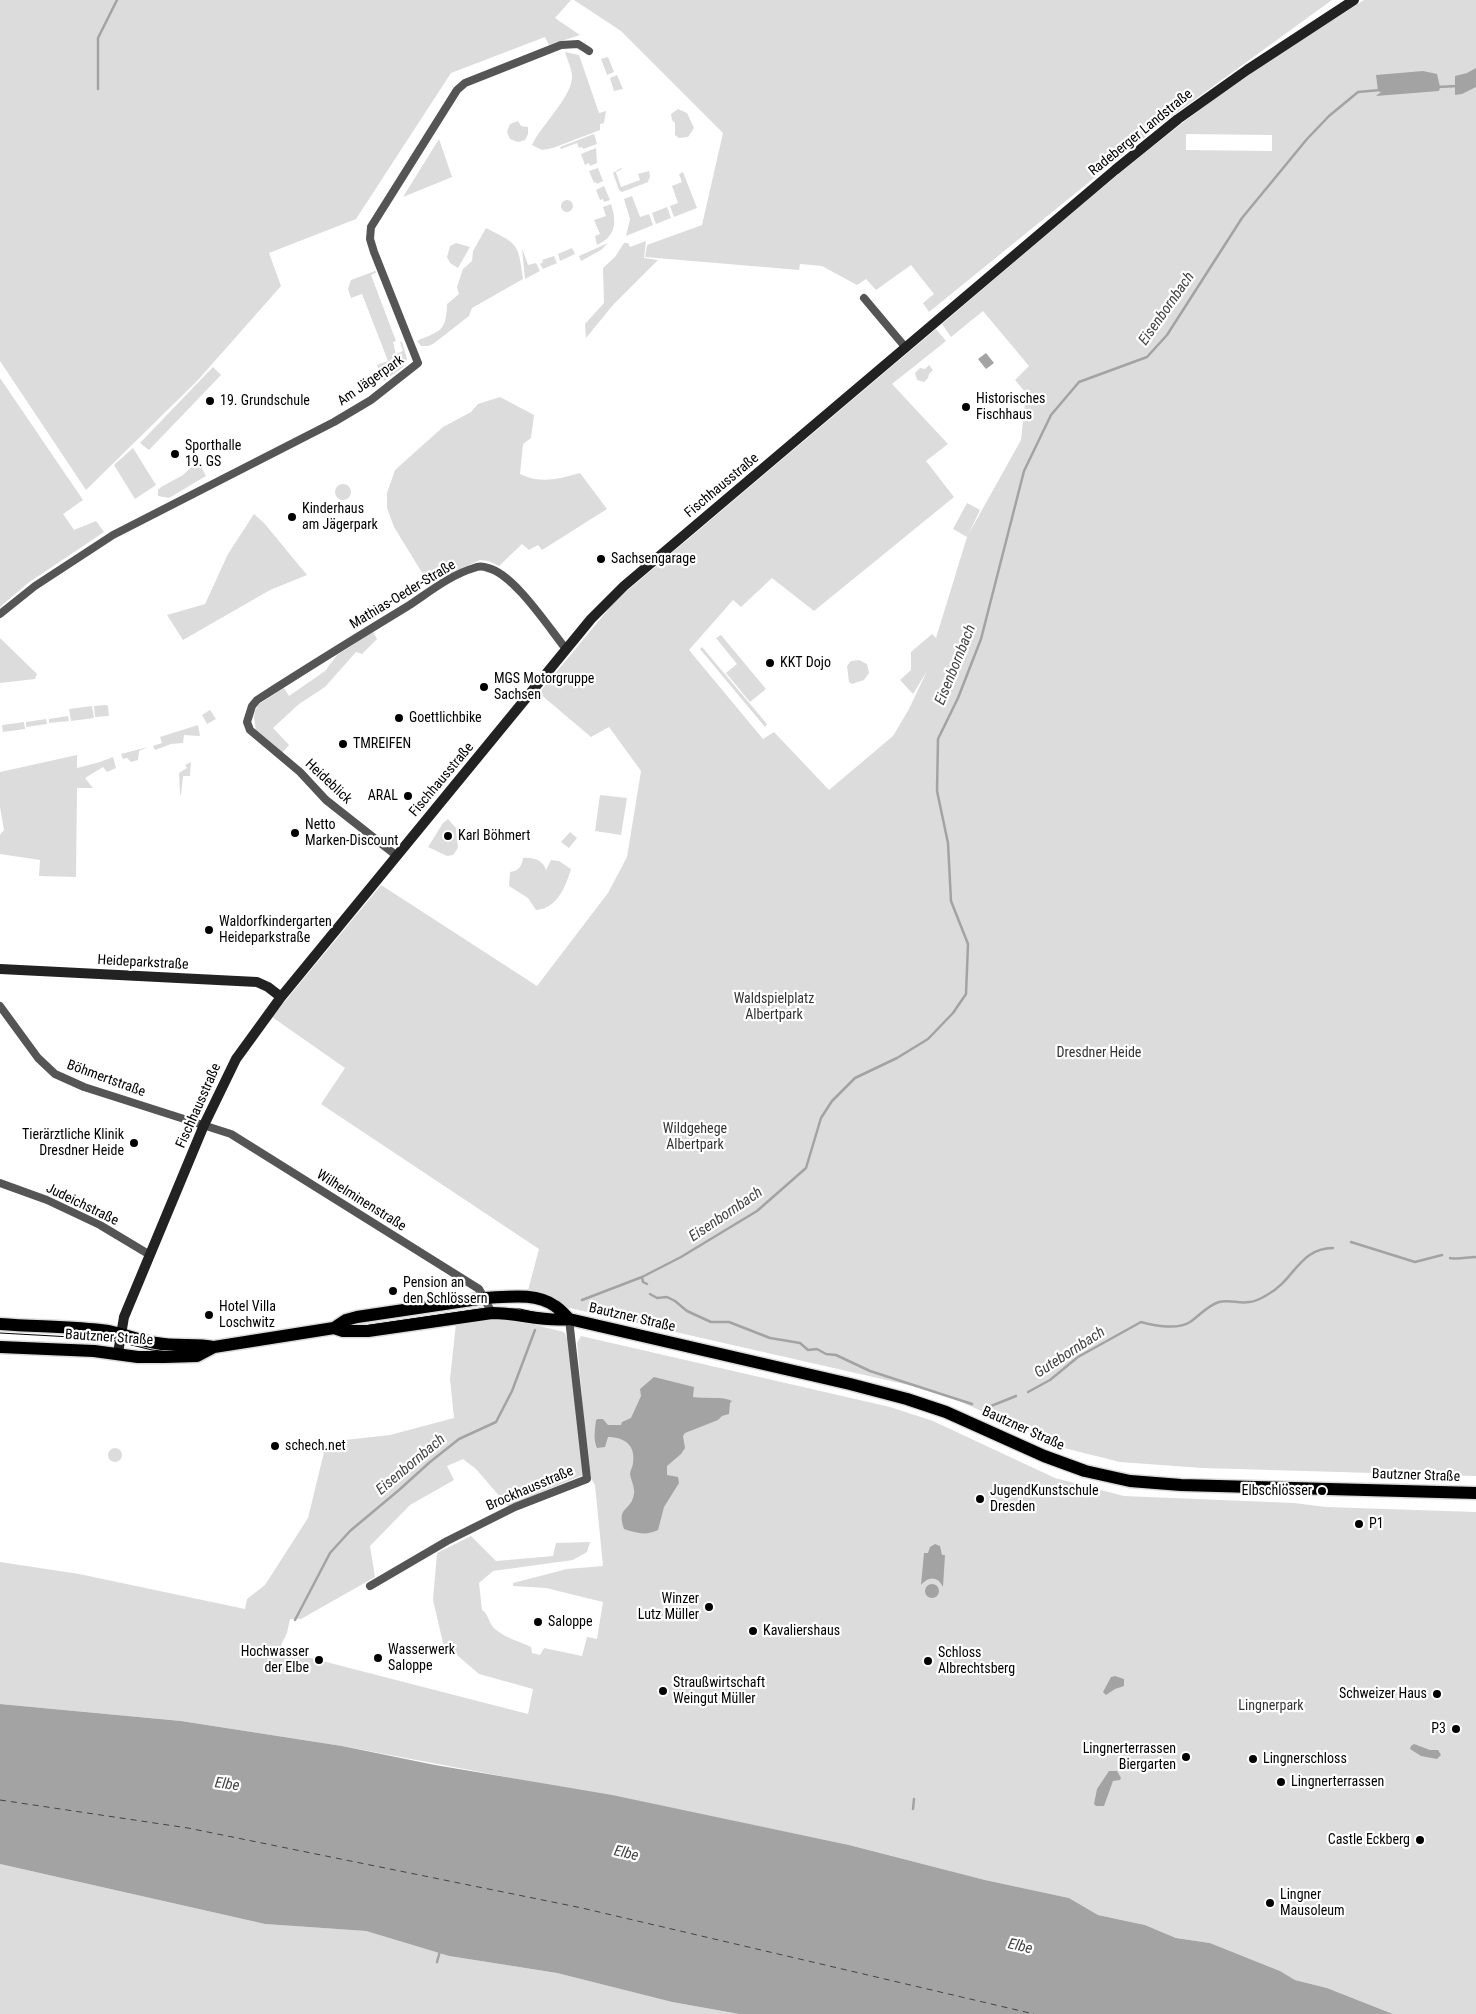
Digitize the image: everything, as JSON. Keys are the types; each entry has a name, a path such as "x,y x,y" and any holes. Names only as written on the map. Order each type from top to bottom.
{"main road":[{"name":"Radeberger Landstraße","path":"958,304 1114,170 1178,119 1239,75 1354,0"},
{"name":"Fischhausstraße","path":"118,1353 124,1317 204,1125 236,1059 281,997 566,649 624,586 958,304"},
{"name":"Heideparkstraße","path":"0,971 257,982 268,987 281,997"},
{"name":"Bautzner Straße","path":"0,1324 96,1330 121,1334 156,1344 196,1344 214,1347 334,1328 346,1320 357,1317 485,1298 523,1297 536,1299 554,1306 569,1319"},
{"name":"Bautzner Straße","path":"334,1328 343,1331 368,1331 492,1313 517,1314 546,1320 569,1319 893,1395 946,1412 1073,1468 1113,1478 1182,1485 1476,1493"},
{"name":"Bautzner Straße","path":"0,1347 180,1357 197,1356 214,1347"}],"street":[{"name":"Am Jägerpark","path":"0,614 35,586 113,535 334,422 371,400 418,363 374,252 370,239 371,227 457,90 465,83 561,45 578,44 588,51"},
{"path":"864,298 906,348"},
{"name":"Mathias-Oeder-Straße","path":"246,722 252,706 257,700 436,588 473,568 481,566 490,568 512,584 524,596 566,649"},
{"name":"Heideblick","path":"246,722 256,737 300,772 326,800 397,856"},
{"name":"Böhmertstraße","path":"0,1006 38,1058 56,1074 84,1087 204,1125"},
{"name":"Wilhelminenstraße","path":"204,1125 231,1134 479,1289 492,1313"},
{"name":"Judeichstraße","path":"0,1183 65,1208 100,1225 150,1255"},
{"name":"Brockhausstraße","path":"370,1586 447,1541 506,1511 587,1479 569,1319"}],"green space":[{"path":"0,0 571,0 555,18 580,35 549,45 545,37 451,73 356,219 269,253 281,286 198,380 86,490 0,361"},
{"path":"574,0 1332,0 1157,127 929,312 923,303 934,294 911,265 876,290 866,279 857,285 822,266 800,264 799,270 645,257 647,245 702,225 723,133 621,31"},
{"name":"Dresdner Heide","path":"1364,0 1476,0 1476,1476 1202,1468 1120,1462 1064,1448 939,1392 526,1298 539,1249 321,1104 345,1068 272,1017 381,885 537,986 608,893 627,857 641,771 609,727 591,737 539,693 611,606 628,590 936,329 946,341 892,384 948,444 926,461 954,497 814,611 772,578 741,607 733,600 689,650 763,739 774,732 829,790 893,736 909,709 927,671 913,694 900,680 911,670 911,652 932,634 936,638 967,537 953,529 967,503 980,510 968,535 1021,440 1026,393 1015,380 1029,366 983,311 951,337 942,324 1150,148 1203,107","holes":["1186,134 1272,135 1272,151 1186,150"]},
{"path":"565,52 579,55 599,113 606,111 604,123 600,124 600,130 553,148 542,150 532,145 542,128 563,101 571,83 572,75"},
{"path":"608,57 614,72 607,75 601,59"},
{"path":"617,75 623,89 614,91 610,78"},
{"path":"678,109 687,113 694,128 688,137 679,138 675,135 675,123 672,120 671,114"},
{"path":"518,121 521,126 528,127 528,134 525,140 518,142 510,139 507,132 510,124"},
{"path":"594,134 597,144 583,149 582,147 579,148 577,143 561,149 560,147"},
{"path":"439,139 452,177 403,197"},
{"path":"596,148 597,163 590,166 589,163 585,165 581,154"},
{"path":"598,168 603,181 597,184 596,182 594,183 589,171"},
{"path":"621,168 616,172 621,187 640,180 638,174 649,171 648,182 622,192 619,190 613,173"},
{"path":"683,172 697,208 674,217 670,206 678,203 672,186 682,182 679,174"},
{"path":"604,186 610,200 604,202 603,199 600,200 596,190"},
{"path":"632,196 640,217 649,214 653,225 626,236 630,219 624,199"},
{"path":"569,200 572,201 572,211 565,212 562,211 561,204 562,201"},
{"path":"611,204 614,217 613,228 608,237 597,245 595,236 600,234 594,220 606,216 603,207"},
{"path":"667,207 671,218 656,224 652,213"},
{"path":"486,228 505,238 515,246 520,258 523,279 472,308 469,316 433,344 421,346 417,341 441,329 445,320 447,304 459,294 457,287 463,269 472,261 473,251"},
{"path":"646,241 644,258 658,260 613,305 586,338 585,324 604,303 603,268 615,257 624,243 628,243 630,247"},
{"path":"456,243 470,247 458,268 450,263 447,257 450,246"},
{"path":"608,243 601,250 581,261 579,256"},
{"path":"522,248 528,265 536,263 540,271 525,279"},
{"path":"572,248 575,254 560,261 558,254"},
{"path":"554,256 557,263 543,269 540,264 543,262 542,260"},
{"path":"375,271 377,272 371,275 396,341 393,342 396,354 403,351 400,342 402,342 407,359 403,367 384,381 377,365 388,361 362,294 351,298 348,289 351,280"},
{"path":"929,365 933,370 928,378 924,382 917,380 915,373 920,368 925,369"},
{"path":"213,367 221,375 149,450 140,443"},
{"path":"0,378 83,500 63,514 74,530 96,521 104,532 28,583 0,607"},
{"path":"500,397 534,415 531,438 523,444 520,474 542,480 557,479 580,473 607,509 542,550 538,545 529,550 522,544 499,566 489,561 480,560 429,584 394,527 387,508 387,493 395,470 443,427 471,412 478,404"},
{"path":"133,448 156,485 135,499 114,465"},
{"path":"198,461 206,476 169,498 158,496 158,490 161,487 183,475"},
{"path":"340,484 346,484 351,489 349,498 340,500 335,495 335,489"},
{"path":"254,514 264,523 307,575 270,590 183,640 167,615 205,604 228,554"},
{"path":"373,632 377,639 362,654 356,652 325,687 299,704 273,728 289,745 282,753 256,731 254,718 259,704 284,688 289,696 325,671 337,655"},
{"path":"721,635 766,689 750,702 726,673 737,664 716,638"},
{"path":"0,638 37,674 35,679 0,683"},
{"path":"702,647 767,724 765,727 700,649"},
{"path":"859,660 867,664 869,673 864,680 852,684 849,682 847,666 851,661"},
{"path":"92,706 94,718 71,721 69,709"},
{"path":"94,706 108,706 109,716 95,717"},
{"path":"210,710 216,719 207,724 202,715"},
{"path":"68,716 69,721 49,723 49,719"},
{"path":"46,719 47,724 26,727 26,722"},
{"path":"24,722 25,729 3,732 2,725"},
{"path":"198,725 200,736 184,735 183,743 171,744 155,750 153,746 162,743 160,737"},
{"path":"148,747 139,751 138,760 131,762 127,758 123,759 121,754"},
{"path":"77,755 77,768 113,757 116,768 107,772 103,767 85,778 93,788 77,788 76,877 39,876 40,860 0,854 0,835 4,830 0,807 0,772"},
{"path":"191,762 190,776 183,776 181,795 179,773 187,768 185,765"},
{"path":"600,795 627,798 621,835 595,831"},
{"path":"448,819 456,828 458,848 453,855 447,856 428,847 443,823"},
{"path":"570,832 577,838 569,848 561,842"},
{"path":"523,858 537,860 543,864 546,870 551,860 559,861 571,869 560,896 550,906 536,910 528,898 509,886 510,872 519,868"},
{"name":"Lingnerpark","path":"489,1318 527,1323 564,1332 569,1341 583,1475 508,1506 476,1469 463,1459 447,1466 454,1480 410,1505 370,1546 375,1577 301,1619 290,1619 287,1633 281,1645 284,1647 300,1648 303,1656 528,1714 533,1689 479,1674 443,1643 433,1600 437,1553 471,1536 496,1561 553,1556 556,1543 590,1542 587,1552 573,1560 493,1571 479,1583 482,1610 493,1627 503,1635 531,1647 532,1653 540,1655 544,1648 582,1656 587,1637 597,1639 603,1602 546,1588 513,1586 513,1583 567,1569 603,1566 595,1485 589,1475 577,1343 581,1336 890,1407 933,1421 1055,1478 1124,1496 1294,1503 1326,1507 1476,1512 1476,2014 1393,2014 1327,1988 1295,1980 1280,1971 1210,1943 1176,1938 1145,1925 1098,1915 1069,1898 985,1880 849,1845 671,1808 342,1746 181,1721 0,1704 0,1562 79,1574 245,1609 247,1599 265,1585 308,1518 325,1448 336,1441 390,1435 454,1418 450,1379 456,1323"},
{"path":"112,1448 118,1448 122,1455 118,1462 112,1462 108,1458 108,1452"},
{"path":"0,1864 265,1924 366,1931 449,1956 557,1973 672,2002 739,2014 0,2014"}],"water":[{"path":"1476,68 1476,87 1462,94 1455,95 1455,76"},
{"path":"1423,71 1437,74 1439,91 1376,96 1381,92 1378,91 1376,75"},
{"path":"986,353 994,363 986,369 978,359"},
{"path":"654,1377 694,1387 693,1397 728,1399 732,1401 729,1414 685,1433 683,1436 685,1448 667,1466 667,1475 678,1477 679,1483 664,1507 658,1530 641,1533 624,1529 622,1522 623,1513 630,1504 634,1494 630,1474 633,1464 633,1451 624,1440 614,1437 608,1437 605,1447 597,1448 595,1431 596,1420 598,1419 603,1419 608,1425 621,1425 622,1422 631,1418 641,1396 640,1389"},
{"path":"935,1544 940,1546 942,1555 945,1555 943,1587 941,1583 933,1578 921,1585 924,1553 928,1553 930,1547"},
{"path":"929,1584 935,1584 939,1591 935,1598 929,1598 925,1594 925,1588"},
{"path":"1115,1676 1124,1679 1124,1686 1106,1695 1103,1692 1111,1677"},
{"name":"Elbe","path":"0,1704 181,1721 342,1746 435,1765 612,1795 849,1845 985,1880 1069,1898 1098,1915 1145,1925 1176,1938 1210,1943 1280,1971 1295,1980 1327,1988 1393,2014 739,2014 672,2002 557,1973 449,1956 366,1931 265,1924 0,1864"},
{"path":"1414,1744 1430,1750 1438,1750 1441,1755 1437,1759 1421,1756 1410,1749"},
{"path":"1109,1771 1117,1771 1121,1778 1120,1780 1113,1781 1104,1806 1096,1806 1094,1804 1097,1789"}],"waterway":[{"path":"98,89 98,38 117,0"},
{"name":"Eisenbornbach","path":"1438,87 1457,86"},
{"name":"Eisenbornbach","path":"582,1300 642,1277 681,1257 757,1211 806,1168 821,1118 832,1101 855,1078 897,1058 928,1039 953,1013 966,994 968,944 951,901 948,843 937,791 938,739 958,698 981,639 1024,471 1051,415 1079,382 1147,357 1167,335 1242,218 1307,139 1329,116 1358,92 1380,90"},
{"name":"Gutebornbach","path":"1351,1242 1415,1262 1442,1255"},
{"name":"Gutebornbach","path":"1028,1392 1050,1380 1078,1357 1141,1322 1159,1326 1179,1326 1190,1322 1207,1308 1219,1302 1256,1301 1276,1289 1312,1253 1322,1249 1333,1248"},
{"name":"Gutebornbach","path":"1450,1258 1476,1257"},
{"name":"Gutebornbach","path":"642,1277 643,1282 647,1284"},
{"name":"Gutebornbach","path":"650,1294 657,1298 667,1297 687,1311 711,1322 729,1322 770,1338 800,1343 808,1350 817,1349 826,1354 836,1355 870,1371 972,1404"},
{"name":"Eisenbornbach","path":"295,1620 330,1553 350,1531 459,1439 496,1422 512,1391 535,1330"},
{"name":"Gutebornbach","path":"986,1408 1016,1396"},
{"path":"1126,1767 1132,1760"},
{"path":"913,1809 914,1799"},
{"path":"437,1962 440,1951"}],"ferry route":[{"path":"0,1800 188,1828 582,1908 1034,2014"}],"tram line":[{"path":"0,1333 107,1339 152,1350 180,1353 480,1309 520,1309 877,1392 946,1415 1043,1458 1114,1481 1146,1485 1476,1495"}],"place":[{"name":"19. Grundschule","path":"210,401"},
{"name":"Historisches Fischhaus","path":"966,407"},
{"name":"Sporthalle 19. GS","path":"175,454"},
{"name":"Kinderhaus am Jägerpark","path":"292,517"},
{"name":"Sachsengarage","path":"601,559"},
{"name":"KKT Dojo","path":"770,663"},
{"name":"MGS Motorgruppe Sachsen","path":"484,687"},
{"name":"Goettlichbike","path":"399,718"},
{"name":"TMREIFEN","path":"343,744"},
{"name":"ARAL","path":"408,796"},
{"name":"Netto Marken-Discount","path":"295,833"},
{"name":"Karl Böhmert","path":"448,836"},
{"name":"Waldorfkindergarten Heideparkstraße","path":"209,930"},
{"name":"Tierärztliche Klinik Dresdner Heide","path":"134,1143"},
{"name":"Pension an den Schlössern","path":"393,1291"},
{"name":"Hotel Villa Loschwitz","path":"209,1315"},
{"name":"schech.net","path":"275,1446"},
{"name":"Elbschlösser","path":"1322,1491"},
{"name":"JugendKunstschule Dresden","path":"980,1499"},
{"name":"P1","path":"1359,1524"},
{"name":"Winzer Lutz Müller","path":"709,1607"},
{"name":"Saloppe","path":"538,1622"},
{"name":"Kavaliershaus","path":"753,1631"},
{"name":"Wasserwerk Saloppe","path":"378,1658"},
{"name":"Hochwasser der Elbe","path":"319,1660"},
{"name":"Schloss Albrechtsberg","path":"928,1661"},
{"name":"Straußwirtschaft Weingut Müller","path":"663,1691"},
{"name":"Schweizer Haus","path":"1437,1694"},
{"name":"P3","path":"1456,1729"},
{"name":"Lingnerterrassen Biergarten","path":"1186,1757"},
{"name":"Lingnerschloss","path":"1253,1759"},
{"name":"Lingnerterrassen","path":"1281,1782"},
{"name":"Castle Eckberg","path":"1420,1840"},
{"name":"Lingner Mausoleum","path":"1270,1903"}],"park label":[{"name":"Waldspielplatz Albertpark","path":"774,1008"},
{"name":"Wildgehege Albertpark","path":"695,1138"}]}
